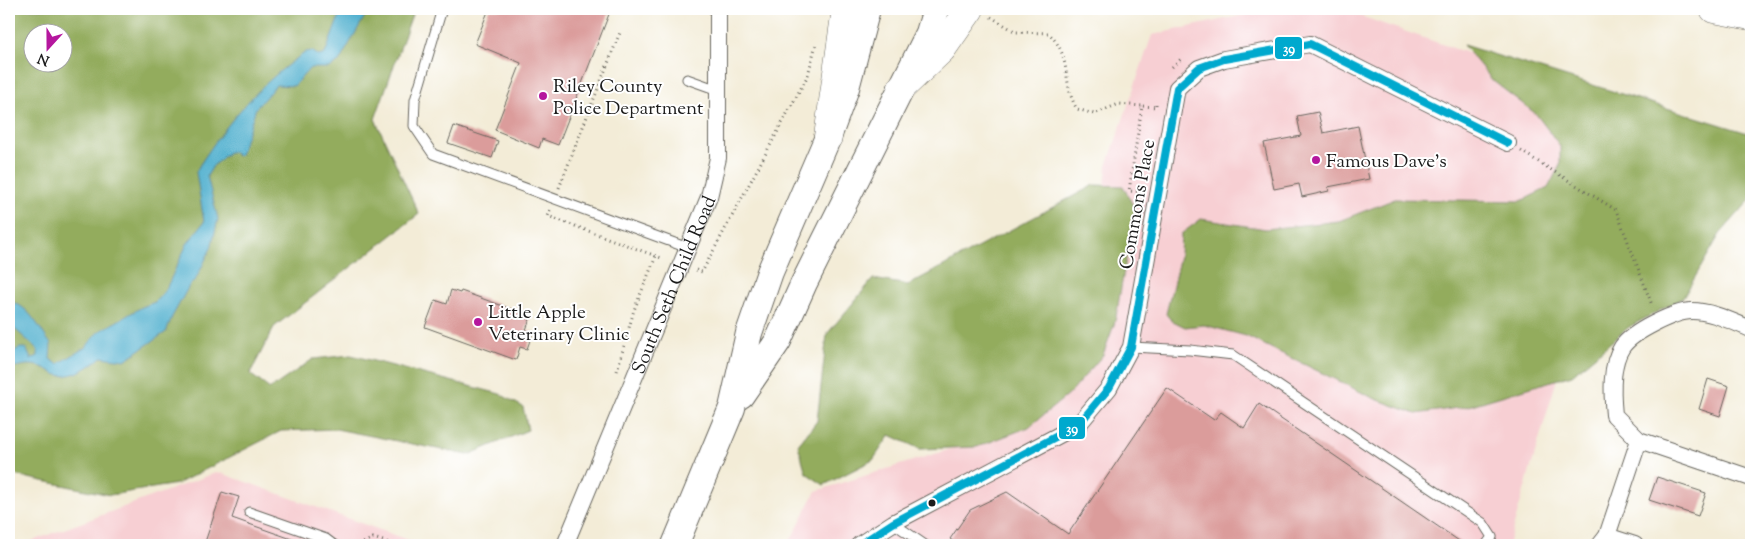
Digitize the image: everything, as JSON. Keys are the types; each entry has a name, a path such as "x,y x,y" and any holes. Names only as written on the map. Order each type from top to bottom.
{"highway":[{"path":"828,137 846,9"},
{"path":"1714,9 1751,16"},
{"path":"902,87 979,11"}],"main road":[{"path":"675,545 732,408 749,333 770,272 828,137 846,88 866,9"},
{"path":"732,408 778,341 804,283 929,33 936,9"}],"street":[{"name":"South Seth Child Road","path":"565,545 709,197 718,158 718,9"},
{"name":"Commons Place","path":"859,545 892,523 1078,425 1109,388 1131,347 1176,88 1199,68 1224,59 1310,44 1508,143"},
{"path":"1751,329 1714,315 1691,311 1657,320 1622,347 1611,383 1614,415 1639,440 1751,478"},
{"path":"1635,545 1603,541 1639,440"}],"lane":[{"path":"442,9 415,100 414,126 433,154 688,248"},
{"path":"687,79 718,90"},
{"path":"1131,347 1190,350 1233,355 1483,523 1492,537 1486,545"},
{"path":"250,512 326,540 334,545"},
{"path":"892,523 924,545"}],"path":[{"path":"979,11 1016,32 1048,33 1062,49 1068,94 1077,109 1094,114 1119,104 1142,106"},
{"path":"621,30 548,216 702,272 808,75 817,42"},
{"path":"1508,143 1616,210 1657,320"},
{"path":"1142,202 1144,192"},
{"path":"359,545 373,538 396,545"}],"shaded area":[{"path":"1271,9 1340,9 1636,111 1508,545 788,545 816,491 1015,429 1089,334 1107,166 1152,35"},
{"path":"218,472 422,545 21,545"}],"green space":[{"path":"9,9 414,9 375,119 419,214 274,327 250,374 270,389 313,359 351,355 500,394 523,407 528,430 468,455 336,429 281,431 177,484 110,495 9,474"},
{"path":"1463,45 1751,134 1751,199 1720,234 1683,298 1629,327 1572,375 1465,407 1416,414 1373,398 1246,336 1204,325 1185,327 1171,320 1166,314 1180,256 1181,234 1201,219 1266,229 1339,221 1395,199 1521,201 1548,188 1560,165 1560,146 1536,114 1493,81"},
{"path":"1094,185 1123,186 1135,209 1115,322 1103,355 1069,394 1029,427 977,447 920,449 890,435 873,460 824,485 806,473 798,445 817,421 827,334 873,279 908,285"}],"water":[{"path":"342,9 369,9 339,62 329,68 310,68 294,86 276,85 256,108 240,155 237,156 233,152 229,152 213,166 207,176 218,219 211,248 196,279 189,286 172,317 166,332 125,360 101,357 92,365 79,372 65,376 32,365 9,367 9,355 19,348 26,348 31,359 38,356 38,350 9,324 9,302 22,307 33,318 51,344 50,359 58,364 86,347 98,332 142,307 155,302 166,289 187,244 204,222 196,172 199,166 234,118 274,76 306,52 312,51 319,56 325,54"}],"building":[{"name":"Riley County Police Department","path":"489,9 611,9 558,145 542,139 539,148 495,130 521,63 475,44"},
{"name":"Famous Dave's","path":"1318,112 1323,133 1358,126 1369,179 1328,187 1329,191 1302,197 1299,184 1274,189 1264,143 1301,136 1297,116"},
{"path":"454,126 498,141 492,158 448,143"},
{"name":"Little Apple Veterinary Clinic","path":"451,290 460,293 461,291 531,316 526,330 533,332 527,349 520,347 516,360 425,327 435,300 447,304"},
{"path":"1708,379 1729,386 1720,416 1699,409"},
{"path":"1167,388 1214,420 1221,412 1244,428 1259,404 1465,545 958,545 950,539 970,510 1007,492 1068,534"},
{"path":"1657,477 1706,493 1698,516 1649,500"},
{"path":"222,492 239,497 232,518 303,543 302,545 204,545"}],"transit line":[{"name":"39","path":"859,545 893,523 1078,425 1109,388 1131,347 1177,88 1199,68 1224,59 1310,44 1508,143"}],"place":[{"name":"Riley County Police Department","path":"543,96"},
{"name":"Famous Dave's","path":"1316,160"},
{"name":"Little Apple Veterinary Clinic","path":"478,322"}]}
